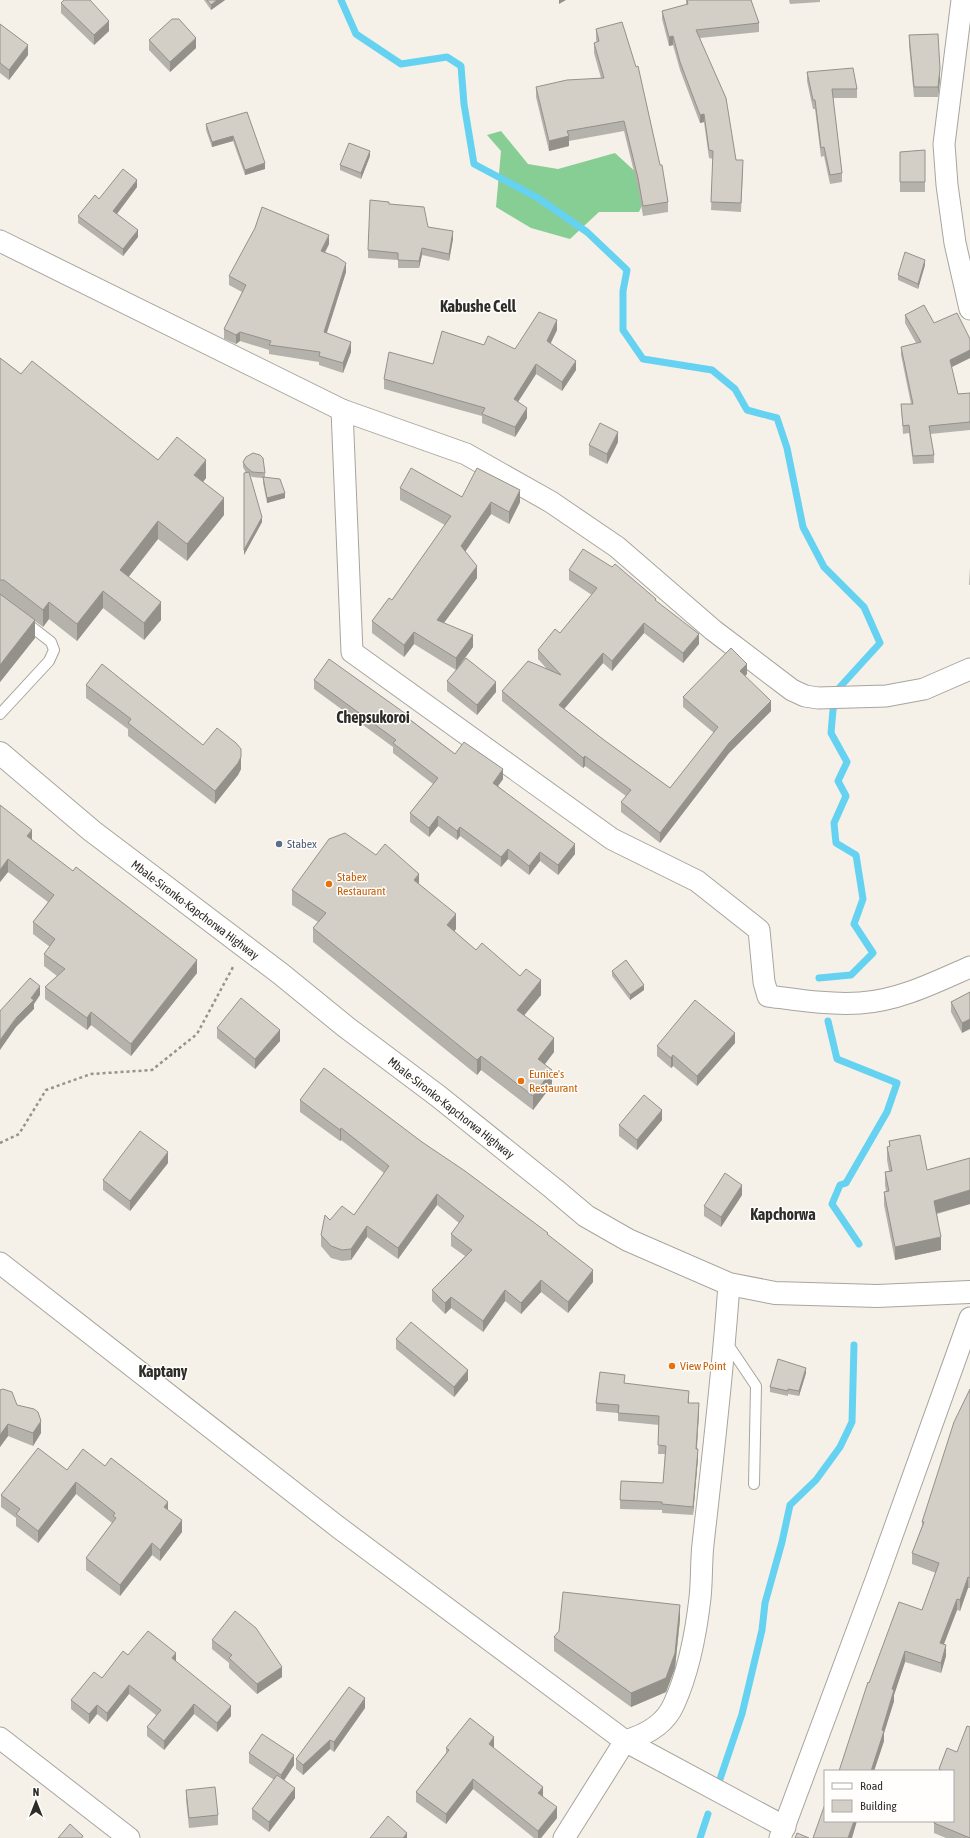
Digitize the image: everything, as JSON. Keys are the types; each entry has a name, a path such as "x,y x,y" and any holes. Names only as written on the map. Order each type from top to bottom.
{"main road":[{"name":"Mbale-Sironko-Kapchorwa Highway","path":"0,753 92,831 438,1096 586,1216 628,1240 729,1284 776,1294 876,1296 970,1292"}],"street":[{"path":"962,0 944,144 947,185 955,243 970,309"},
{"path":"0,241 342,410 466,454 551,502 616,547 712,630 792,690 805,696 818,698 886,696 924,689 970,669"},
{"path":"342,410 352,652 612,839 697,881 759,930 764,982 768,996 834,1004 861,1003 888,999 943,979 970,967"},
{"path":"0,1263 338,1527 626,1741 782,1833 970,1318"},
{"path":"564,1838 626,1741 649,1731 665,1719 674,1704 688,1668 700,1598 702,1557 725,1340 729,1284"},
{"path":"0,1738 129,1838"}],"lane":[{"path":"0,714 49,661 54,650 51,642 18,617"},
{"path":"725,1340 756,1386 754,1484"}],"path":[{"path":"0,1142 19,1134 46,1090 91,1074 152,1070 197,1034 244,948"}],"green space":[{"path":"501,131 528,164 558,169 615,153 651,186 639,212 599,212 570,239 531,228 496,207 501,151 487,135"}],"building":[{"path":"64,0 90,0 109,21 94,35 61,3"},
{"path":"207,0 217,0 211,5"},
{"path":"687,0 751,0 759,23 696,30 726,98 736,160 743,160 741,203 711,202 713,151 709,150 704,114 700,115 680,62 673,36 669,37 662,11 688,4"},
{"path":"172,19 179,19 196,38 170,62 149,40"},
{"path":"622,22 636,67 638,66 660,165 662,165 668,202 643,206 638,178 624,121 567,131 569,136 549,141 536,87 567,80 604,78 594,43 599,41 596,29"},
{"path":"0,24 28,45 9,70 0,63"},
{"path":"938,34 940,69 938,87 914,87 909,35"},
{"path":"853,68 857,89 832,89 842,173 830,175 824,147 821,148 815,100 813,100 807,72"},
{"path":"247,112 265,163 245,170 233,136 212,142 206,124"},
{"path":"349,143 370,151 361,173 340,165"},
{"path":"925,150 925,182 900,182 900,152"},
{"path":"123,169 137,180 113,211 138,230 123,249 78,216 95,195 99,199"},
{"path":"370,200 389,202 389,204 424,207 428,227 453,231 449,254 422,248 419,261 398,260 398,253 368,250"},
{"path":"262,207 329,235 321,251 337,257 346,263 324,332 351,342 343,363 319,356 320,352 269,345 271,341 240,332 236,335 224,329 246,285 229,276 255,228"},
{"path":"905,252 925,260 918,284 898,275"},
{"path":"924,305 934,323 957,313 970,339 970,350 950,360 958,394 970,393 970,422 929,426 934,455 913,456 909,425 903,426 901,404 913,404 901,347 921,342 905,315"},
{"path":"539,312 557,320 547,341 576,361 562,382 536,364 514,399 527,408 515,427 482,414 485,408 384,379 389,352 433,364 442,331 484,345 488,336 515,349"},
{"path":"0,358 21,374 32,361 158,460 177,437 206,460 194,475 224,498 187,544 158,521 120,570 161,602 144,623 103,591 77,624 49,602 43,610 4,580 0,580"},
{"path":"600,423 618,432 607,454 589,445"},
{"path":"253,453 260,455 263,458 265,473 252,472 243,462 246,457"},
{"path":"411,468 462,497 477,468 520,490 509,512 491,502 461,546 477,566 437,620 473,635 456,658 414,632 404,645 372,621 389,598 392,600 451,516 400,488"},
{"path":"249,472 262,517 244,550 244,473"},
{"path":"263,477 280,479 285,493 267,498"},
{"path":"583,549 612,567 615,564 656,599 655,600 699,634 683,653 644,623 612,661 603,653 559,705 670,788 718,727 683,697 731,648 747,664 740,671 771,701 729,743 660,833 621,802 631,790 585,756 583,758 502,691 528,661 561,675 538,650 555,629 560,633 597,588 569,570"},
{"path":"0,594 35,620 0,665"},
{"path":"466,658 496,682 477,705 447,681"},
{"path":"329,659 406,714 405,716 455,754 464,742 503,769 493,783 575,844 558,865 540,852 529,866 508,849 501,857 460,827 457,831 438,816 429,828 410,813 438,778 393,743 396,740 314,680"},
{"path":"102,664 203,745 217,728 236,743 241,749 241,757 238,763 215,791 128,723 131,719 86,685"},
{"path":"0,805 32,830 27,836 73,871 76,867 197,960 131,1044 91,1012 87,1018 45,987 65,969 44,954 55,939 33,922 54,895 8,859 0,870"},
{"path":"345,833 376,855 385,844 419,874 414,880 456,914 447,925 476,950 482,943 520,976 526,969 541,980 517,1010 554,1038 538,1059 552,1070 533,1096 481,1056 477,1060 313,928 326,913 292,890 329,839"},
{"path":"626,960 644,985 630,995 612,971"},
{"path":"30,978 40,986 31,998 34,1000 16,1018 0,1040 0,1011"},
{"path":"970,992 970,1019 962,1023 951,1002"},
{"path":"241,998 280,1030 255,1059 217,1028"},
{"path":"695,1000 735,1033 697,1076 673,1055 671,1058 657,1046"},
{"path":"324,1068 422,1142 465,1171 548,1233 547,1234 593,1270 568,1302 541,1280 521,1303 505,1290 483,1321 451,1297 445,1303 432,1290 472,1250 451,1234 464,1216 437,1194 398,1248 367,1226 351,1249 342,1250 331,1246 321,1235 325,1215 330,1220 342,1206 354,1215 389,1166 341,1128 340,1130 300,1100"},
{"path":"644,1095 662,1110 637,1140 619,1125"},
{"path":"140,1131 168,1152 130,1201 103,1180"},
{"path":"920,1135 927,1170 970,1158 970,1190 934,1201 941,1237 895,1247 884,1192 889,1191 885,1172 892,1171 887,1147 890,1146 889,1141"},
{"path":"725,1173 742,1185 721,1217 704,1206"},
{"path":"411,1322 468,1370 454,1387 396,1339"},
{"path":"778,1359 806,1368 799,1391 788,1389 788,1391 770,1387"},
{"path":"600,1372 625,1375 624,1383 689,1391 688,1403 699,1403 696,1449 698,1449 693,1507 662,1504 662,1502 620,1500 621,1481 663,1483 666,1446 658,1445 659,1416 618,1413 619,1405 596,1403"},
{"path":"3,1389 12,1392 17,1405 34,1409 38,1412 41,1421 33,1433 8,1424 0,1435 0,1390"},
{"path":"970,1389 970,1578 968,1577 960,1600 957,1599 940,1643 946,1645 941,1663 905,1651 892,1689 894,1690 882,1730 884,1731 871,1770 839,1770 868,1682 869,1683 899,1602 922,1610 939,1563 912,1553 924,1522 922,1522 954,1422"},
{"path":"38,1448 67,1470 83,1449 105,1466 111,1458 168,1502 164,1507 182,1520 160,1550 152,1543 120,1585 86,1558 116,1518 113,1516 115,1513 76,1482 38,1531 16,1514 20,1509 1,1495"},
{"path":"563,1592 680,1605 675,1653 666,1678 631,1693 554,1637 559,1631"},
{"path":"235,1611 256,1628 282,1667 257,1684 229,1658 232,1655 212,1640"},
{"path":"148,1631 176,1653 172,1658 231,1706 217,1723 194,1704 164,1741 147,1727 161,1710 129,1685 107,1713 97,1705 89,1714 71,1700 94,1672 102,1678 123,1651 128,1655"},
{"path":"349,1687 365,1698 334,1742 330,1740 303,1765 296,1759"},
{"path":"470,1718 494,1737 489,1744 543,1787 538,1793 557,1807 538,1831 473,1779 446,1814 416,1792 449,1750 446,1748"},
{"path":"967,1726 970,1727 970,1838 934,1823 954,1822 954,1770 939,1769 947,1748 957,1752"},
{"path":"262,1734 294,1755 281,1775 249,1753"},
{"path":"277,1775 295,1788 269,1822 252,1809"},
{"path":"215,1787 218,1815 189,1818 186,1790"},
{"path":"824,1807 824,1822 854,1822 848,1838 813,1838"},
{"path":"388,1816 407,1833 403,1838 370,1838"},
{"path":"70,1824 83,1836 82,1838 58,1838"},
{"path":"797,1833 809,1838 795,1838"}],"waterway":[{"path":"341,0 356,34 401,64 447,57 461,66 464,104 474,164 538,198 587,232 627,270 623,291 623,330 643,359 712,370 735,389 747,410 777,418 787,448 803,527 824,567 864,607 880,643 839,688 833,710 831,733 847,762 838,781 846,796 834,823 836,843 856,855 863,899 854,924 873,953 851,975 819,978"},
{"path":"828,1021 837,1059 897,1083 887,1112 846,1183 840,1185 832,1204 859,1244"},
{"path":"720,1779 742,1714 762,1630 765,1603 782,1542 790,1505 816,1480 840,1447 852,1422 854,1345"},
{"path":"700,1838 708,1814"}],"place":[{"name":"Stabex","path":"279,844"},
{"name":"Stabex Restaurant","path":"329,884"},
{"name":"Eunice's Restaurant","path":"521,1081"},
{"name":"View Point","path":"672,1366"}],"district":[{"name":"Kabushe Cell","path":"478,306"},
{"name":"Chepsukoroi","path":"373,717"},
{"name":"Kapchorwa","path":"783,1214"},
{"name":"Kaptany","path":"163,1371"}]}
